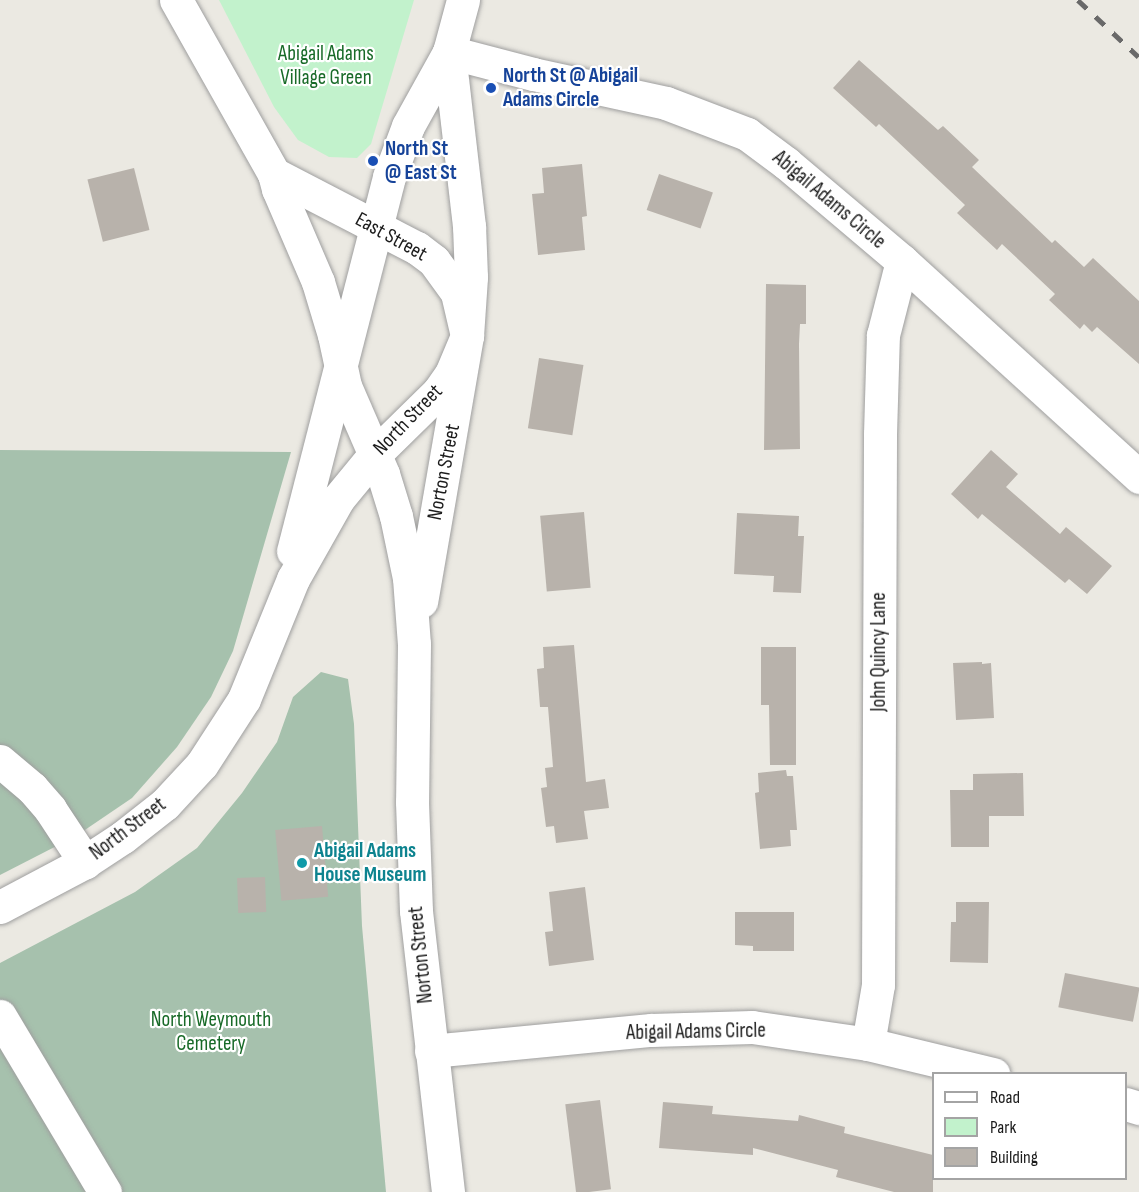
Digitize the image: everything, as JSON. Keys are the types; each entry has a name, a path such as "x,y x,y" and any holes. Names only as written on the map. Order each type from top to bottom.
{"street":[{"path":"176,0 274,174 278,189 328,309 340,369"},
{"name":"North Street","path":"275,623 389,177 408,126 449,52 463,0"},
{"name":"North Street","path":"0,907 85,862 144,822 165,804 202,764 244,699 293,579 322,524 338,499 375,454 439,391 451,374 467,336 471,277 470,234 449,52"},
{"name":"Abigail Adams Circle","path":"449,52 534,74 666,102 747,134 786,163 902,261 1139,477"},
{"name":"East Street","path":"274,174 417,248 434,261 448,276 458,293 467,336"},
{"name":"John Quincy Lane","path":"868,1044 878,985 880,446 883,335 902,261"},
{"name":"Norton Street","path":"414,644 467,336"},
{"name":"Norton Street","path":"340,369 351,402 375,454 390,496 404,550 412,608 414,644 412,850 418,933 448,1192"},
{"path":"0,761 32,788 50,809 85,862"},
{"path":"0,1016 105,1192"},
{"name":"Abigail Adams Circle","path":"431,1051 651,1030 752,1027 868,1044 985,1072"}],"green space":[{"name":"Abigail Adams Village Green","path":"219,0 414,0 371,144 357,158 329,157 298,140 274,107"},
{"path":"0,450 291,452 233,651 211,697 177,747 132,798 76,836 0,875"},
{"name":"North Weymouth Cemetery","path":"321,672 348,679 354,724 362,926 386,1192 0,1192 0,963 135,892 197,848 242,793 277,742 293,697"}],"building":[{"path":"859,60 938,130 943,126 979,160 972,167 1052,243 1055,240 1084,267 1093,258 1139,301 1139,364 1097,327 1092,332 1084,324 1080,329 1049,300 1055,294 1002,244 997,250 957,213 965,205 879,124 876,127 833,88"},
{"path":"582,164 587,216 582,217 585,250 538,255 532,194 544,193 542,168"},
{"path":"134,168 149,230 103,242 87,180"},
{"path":"659,174 713,193 701,228 647,210"},
{"path":"766,284 806,285 806,324 800,324 799,344 800,449 764,450"},
{"path":"539,358 583,365 572,435 528,428"},
{"path":"991,450 1018,474 1006,487 1060,534 1066,527 1112,566 1087,594 1069,579 1065,583 982,514 978,519 951,494"},
{"path":"584,512 591,588 547,592 540,516"},
{"path":"737,513 799,516 798,536 804,536 801,593 773,592 774,576 734,574"},
{"path":"574,645 586,782 605,779 609,808 584,811 588,839 556,843 554,826 546,827 541,788 547,787 545,768 553,767 548,707 540,707 537,669 544,668 543,647"},
{"path":"761,647 796,647 796,765 770,765 769,705 761,705"},
{"path":"982,662 982,664 991,663 994,718 956,720 953,663"},
{"path":"786,770 787,776 793,776 797,830 790,830 791,846 760,849 755,793 759,792 758,773"},
{"path":"1023,773 1024,816 989,816 989,847 951,847 950,790 973,790 973,774"},
{"name":"Abigail Adams House Museum","path":"322,826 328,897 281,901 275,830"},
{"path":"265,877 266,912 238,913 237,878"},
{"path":"585,887 594,960 549,966 545,932 553,931 549,892"},
{"path":"956,902 989,902 988,963 950,962 951,922 956,922"},
{"path":"735,912 794,912 794,951 753,951 753,946 735,945"},
{"path":"1065,973 1139,987 1133,1022 1058,1007"},
{"path":"600,1100 611,1189 576,1192 565,1104"},
{"path":"663,1102 713,1106 712,1114 798,1121 799,1115 845,1127 844,1133 932,1155 933,1192 894,1192 836,1177 838,1170 753,1148 753,1155 659,1148"}],"railway":[{"path":"1078,0 1139,57"}],"place":[{"name":"North St @ Abigail Adams Circle","path":"491,88"},
{"name":"North St @ East St","path":"373,161"},
{"name":"Abigail Adams House Museum","path":"302,863"}]}
